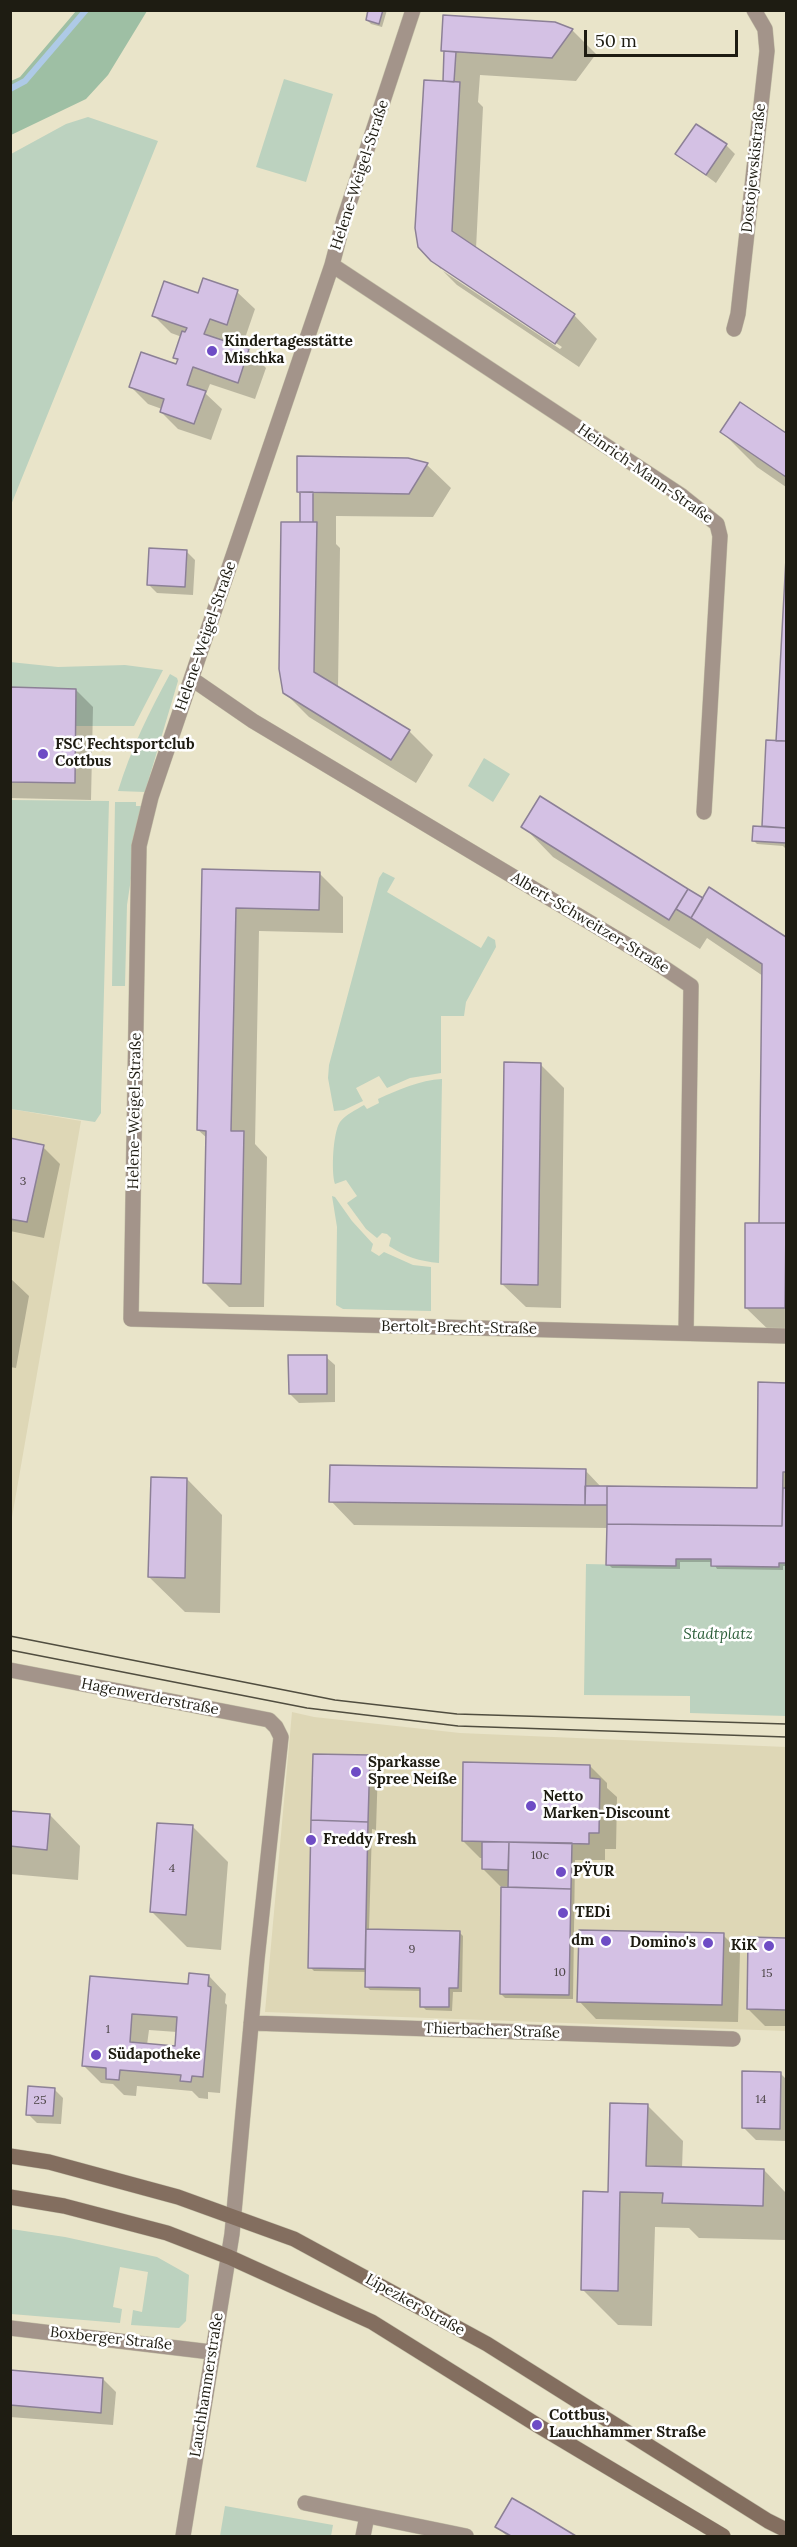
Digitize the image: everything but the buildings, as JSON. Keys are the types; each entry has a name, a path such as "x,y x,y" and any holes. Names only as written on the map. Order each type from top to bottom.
{"main road":[{"name":"Lipezker Straße","path":"10,2156 49,2162 178,2197 294,2239 487,2344 768,2521 786,2530"},
{"path":"10,2197 64,2205 156,2230 229,2257 372,2322 537,2425 723,2536"}],"street":[{"name":"Helene-Weigel-Straße","path":"131,1319 139,846 151,797 332,265 344,219 412,10"},
{"name":"Dostojewskistraße","path":"734,329 738,314 767,51 765,29 754,10"},
{"name":"Heinrich-Mann-Straße","path":"332,265 674,491 717,524 720,536 704,812"},
{"name":"Albert-Schweitzer-Straße","path":"192,679 253,721 651,959 691,986 686,1333"},
{"name":"Bertolt-Brecht-Straße","path":"131,1319 786,1336"},
{"name":"Hagenwerderstraße","path":"10,1670 269,1720 276,1727 281,1737 251,2023"},
{"name":"Thierbacher Straße","path":"251,2023 733,2039"},
{"path":"234,2217 251,2023"},
{"name":"Lauchhammerstraße","path":"183,2536 234,2217"},
{"name":"Boxberger Straße","path":"10,2328 212,2352"},
{"path":"305,2503 466,2536"},
{"path":"363,2536 368,2516"}],"shaded area":[{"path":"11,1109 81,1121 11,1523"},
{"path":"292,1712 314,1717 460,1733 786,1747 786,2031 265,2012"}],"green space":[{"path":"76,11 147,11 108,75 86,99 11,135 11,81 20,77"},
{"path":"284,79 333,94 306,182 256,167"},
{"path":"88,117 158,141 11,505 11,154 66,124"},
{"path":"10,662 58,667 125,665 163,670 134,726 76,726 76,689 11,687"},
{"path":"170,674 178,681 145,792 118,791 141,731"},
{"path":"484,758 510,774 493,802 468,786"},
{"path":"10,800 109,801 101,1113 95,1122 11,1109"},
{"path":"115,802 136,802 136,806 142,806 127,905 125,986 112,986"},
{"path":"383,872 395,878 387,892 481,948 488,936 495,940 496,947 466,1002 464,1016 441,1016 441,1073 410,1078 387,1088 379,1076 356,1088 363,1101 344,1110 334,1111 328,1078 329,1065 379,878"},
{"path":"442,1079 439,1263 407,1256 389,1246 391,1238 387,1234 382,1233 377,1238 366,1229 347,1203 357,1196 346,1180 335,1184 333,1162 338,1127 345,1117 364,1105 367,1109 379,1103 378,1099 401,1089 417,1083"},
{"path":"332,1196 373,1244 371,1251 379,1256 384,1252 413,1265 431,1267 431,1311 343,1309 336,1305 337,1227"},
{"name":"Stadtplatz","path":"676,1559 711,1559 779,1567 779,1563 786,1563 786,1716 690,1713 690,1696 584,1695 586,1564 676,1566"},
{"path":"11,2229 65,2237 157,2257 189,2275 186,2321 179,2328 131,2325 133,2310 142,2312 148,2272 120,2267 113,2307 122,2309 120,2323 11,2314"},
{"path":"225,2506 333,2525 331,2536 220,2536"}],"waterway":[{"path":"10,89 25,81 86,10"}],"tram line":[{"path":"10,1636 335,1700 457,1714 786,1724"},
{"path":"10,1650 307,1708 458,1726 786,1737"}],"place":[{"name":"Kindertagesstätte Mischka","path":"212,351"},
{"name":"FSC Fechtsportclub Cottbus","path":"43,754"},
{"name":"Sparkasse Spree Neiße","path":"356,1772"},
{"name":"Netto Marken-Discount","path":"531,1806"},
{"name":"Freddy Fresh","path":"311,1840"},
{"name":"PŸUR","path":"561,1872"},
{"name":"TEDi","path":"563,1913"},
{"name":"dm","path":"606,1941"},
{"name":"Domino's","path":"708,1943"},
{"name":"KiK","path":"769,1946"},
{"name":"Südapotheke","path":"96,2055"},
{"name":"Cottbus, Lauchhammer Straße","path":"537,2425"}]}
